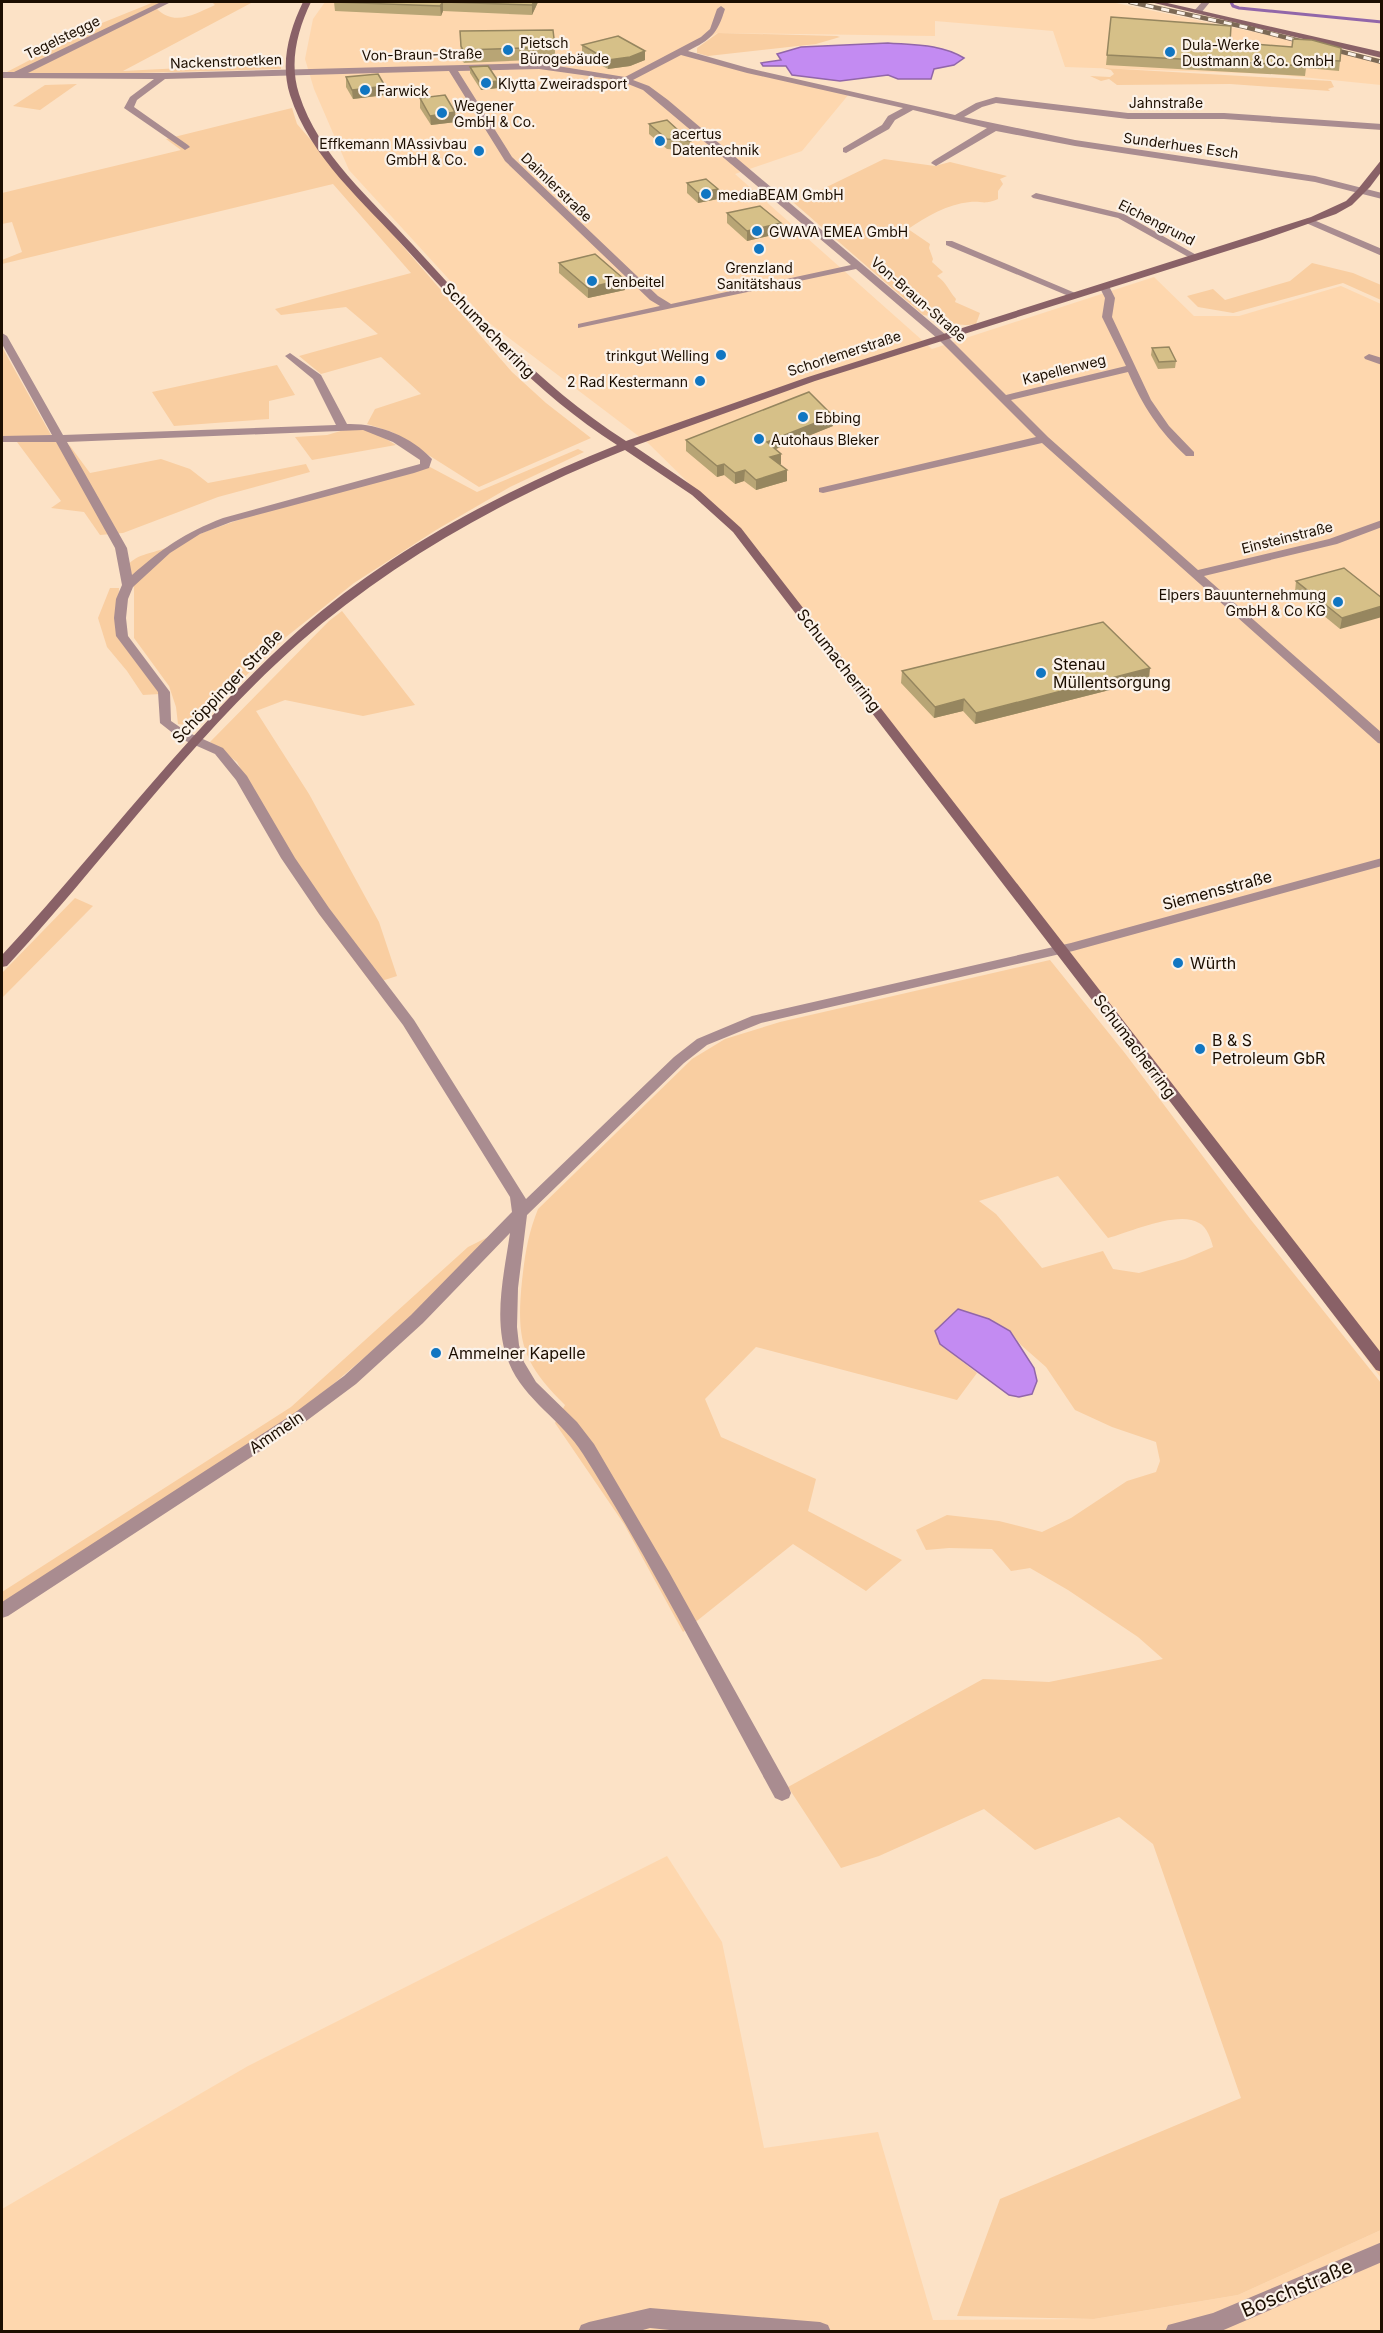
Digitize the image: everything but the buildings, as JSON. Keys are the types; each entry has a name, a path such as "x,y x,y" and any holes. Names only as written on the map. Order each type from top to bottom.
{"main road":[{"name":"Schumacherring","path":"307,2 296,26 290,51 290,73 299,107 310,130 337,167 518,363 559,399 623,445 705,498 737,530 1382,1366"},
{"path":"1154,2 1382,55"},
{"name":"Schorlemerstraße","path":"623,445 752,398 1309,221 1344,207 1363,191 1382,162"},
{"name":"Schöppinger Straße","path":"2,963 69,890 196,740 276,656 340,603 391,567 492,507 623,445"}],"street":[{"name":"Tegelstegge","path":"2,84 13,76 167,2"},
{"path":"1198,11 1206,2"},
{"path":"626,80 681,52 710,34 716,26 721,9"},
{"name":"Sunderhues Esch","path":"681,52 747,70 911,106 994,128 1075,143 1315,179 1382,196"},
{"name":"Von-Braun-Straße","path":"290,73 539,66 586,71 626,80 646,88 942,337 1044,439 1382,740"},
{"name":"Daimlerstraße","path":"452,68 462,88 508,159 654,298 668,306"},
{"name":"Nackenstroetken","path":"2,75 163,76 290,73"},
{"name":"Nackenstroetken","path":"163,76 133,99 129,108 185,147"},
{"name":"Jahnstraße","path":"956,118 979,105 996,100 1128,116 1216,116 1382,127"},
{"path":"846,150 886,128 891,118 911,106"},
{"path":"936,163 994,128"},
{"name":"Eichengrund","path":"1036,196 1121,216 1195,257"},
{"path":"1309,221 1382,253"},
{"path":"949,243 1075,295"},
{"path":"582,326 858,266"},
{"name":"Kapellenweg","path":"1104,286 1110,298 1107,317 1153,413 1173,438 1190,454"},
{"path":"2,336 121,548 128,585"},
{"path":"290,356 317,377 343,428"},
{"path":"1369,357 1382,362"},
{"name":"Kapellenweg","path":"1004,399 1131,368"},
{"path":"2,439 60,440 363,427 394,436 426,459 425,466 264,509 206,528 166,551 128,585 122,599 120,618 122,636 164,692 166,723 183,735 219,751 242,779 288,858 324,911 409,1023 518,1197 519,1214 507,1314 516,1361 525,1378 544,1400 568,1421 586,1445 638,1532 782,1793"},
{"path":"823,489 1044,439"},
{"name":"Einsteinstraße","path":"1197,574 1334,542 1382,523"},
{"name":"Siemensstraße","path":"519,1214 679,1060 702,1042 727,1030 757,1019 817,1004 1062,950 1382,862"},
{"name":"Ammeln","path":"2,1611 299,1418 350,1380 417,1319 519,1214"},
{"name":"Boschstraße","path":"1176,2331 1214,2323 1382,2252"},
{"path":"590,2331 650,2318 820,2331"}],"shaded area":[{"path":"154,2 162,2 14,74 5,73 97,25"},
{"path":"212,2 253,2 123,71 281,63 281,69 31,76 27,72 156,8 163,14 177,18 215,5"},
{"path":"325,2 1111,2 1268,35 1381,64 1381,85 1272,74 1065,67 1053,31 935,21 935,36 717,33 682,54 849,94 802,151 735,174 932,349 1154,277 1194,316 1239,316 1341,286 1381,304 1381,1378 761,554 649,444 488,322 349,170 314,89 305,59 313,19"},
{"path":"718,33 840,37 816,44 708,56 697,53 697,48"},
{"path":"888,43 937,48 964,58 954,65 934,69 931,79 898,79 888,75 840,81 792,75 786,66 763,66 761,63 781,60 777,54 801,47"},
{"path":"1103,68 1331,81 1334,87 1328,89 1330,91 1230,84 1117,85 1109,79 1101,81 1090,76 1110,77 1114,74 1111,70"},
{"path":"77,84 40,110 13,106 45,85"},
{"path":"292,108 297,124 512,372 546,403 591,438 479,487 392,432 367,424 375,409 421,394 381,357 321,374 299,356 378,334 346,307 281,315 275,309 411,273 333,184 2,264 2,260 22,252 12,222 2,224 2,193 181,150 166,139"},
{"path":"884,159 935,166 950,162 1007,176 1000,179 1003,184 998,191 998,199 953,205 908,229 930,244 932,262 943,272 937,276 956,299 955,302 980,313 976,324 954,324 923,315 794,203"},
{"path":"1312,263 1353,273 1381,285 1381,300 1343,283 1233,313 1198,307 1187,296 1213,289 1225,300 1290,281"},
{"path":"2,347 51,435 70,446 90,473 161,459 190,469 208,483 306,464 310,472 218,497 123,533 100,535 84,512 51,508 61,501 17,442 21,436 2,437"},
{"path":"277,365 295,395 269,401 269,419 174,426 152,392"},
{"path":"344,430 371,430 396,445 312,460 295,437 327,435"},
{"path":"578,449 584,452 510,487 436,530 354,583 286,637 194,726 178,724 176,707 169,686 134,638 134,588 126,567 134,559 263,512 430,467 477,492"},
{"path":"110,588 119,588 117,633 160,694 143,695 107,647 98,618"},
{"path":"342,611 415,705 363,716 285,700 256,711 309,794 379,922 397,976 372,984 316,910 237,762 210,742 329,621"},
{"path":"75,898 93,906 2,998 2,973"},
{"path":"1050,960 1124,1052 1251,1220 1381,1383 1381,2230 1238,2295 1094,2319 957,2316 1000,2199 1241,2098 1153,1844 1119,1817 1035,1850 984,1809 879,1856 841,1868 788,1787 983,1679 1049,1682 1163,1659 1138,1637 1068,1590 1030,1568 1011,1571 992,1549 926,1550 916,1530 947,1515 999,1521 1042,1532 1071,1518 1127,1481 1156,1472 1160,1461 1156,1442 1112,1427 1075,1410 1046,1367 1021,1345 1010,1331 990,1319 958,1309 940,1344 977,1373 957,1400 756,1347 705,1399 721,1437 816,1479 808,1511 902,1560 866,1591 793,1544 683,1632 624,1524 555,1423 565,1405 539,1376 525,1349 520,1302 527,1244 538,1209 692,1059 725,1039 780,1022","holes":["1058,1176 1108,1238 1167,1220 1179,1219 1190,1220 1204,1227 1213,1247 1185,1259 1139,1273 1113,1269 1103,1251 1042,1268 996,1214 979,1201"]},
{"path":"498,1232 414,1315 296,1416 2,1608 2,1592 291,1407 468,1247"},
{"path":"958,1309 989,1319 1010,1331 1034,1368 1037,1381 1032,1394 1019,1397 1009,1395 940,1344 935,1331"},
{"path":"667,1856 722,1942 764,2148 878,2132 933,2320 1094,2319 1238,2295 1381,2230 1381,2331 2,2331 2,2209 248,2066"}],"waterway":[{"path":"1231,2 1233,6 1239,8 1382,22"}],"railway":[{"path":"1130,2 1245,27 1382,62"}],"place":[{"name":"Pietsch Bürogebäude","path":"508,50"},
{"name":"Dula-Werke Dustmann & Co. GmbH","path":"1170,52"},
{"name":"Klytta Zweiradsport","path":"486,83"},
{"name":"Farwick","path":"365,90"},
{"name":"Wegener GmbH & Co.","path":"442,113"},
{"name":"acertus Datentechnik","path":"660,141"},
{"name":"Effkemann MAssivbau GmbH & Co.","path":"479,151"},
{"name":"mediaBEAM GmbH","path":"706,194"},
{"name":"GWAVA EMEA GmbH","path":"757,231"},
{"name":"Grenzland Sanitätshaus","path":"759,249"},
{"name":"Tenbeitel","path":"592,281"},
{"name":"trinkgut Welling","path":"721,355"},
{"name":"2 Rad Kestermann","path":"700,381"},
{"name":"Ebbing","path":"803,417"},
{"name":"Autohaus Bleker","path":"759,439"},
{"name":"Elpers Bauunternehmung GmbH & Co KG","path":"1338,602"},
{"name":"Stenau Müllentsorgung","path":"1041,673"},
{"name":"Würth","path":"1178,963"},
{"name":"B & S Petroleum GbR","path":"1200,1049"},
{"name":"Ammelner Kapelle","path":"436,1353"}]}
